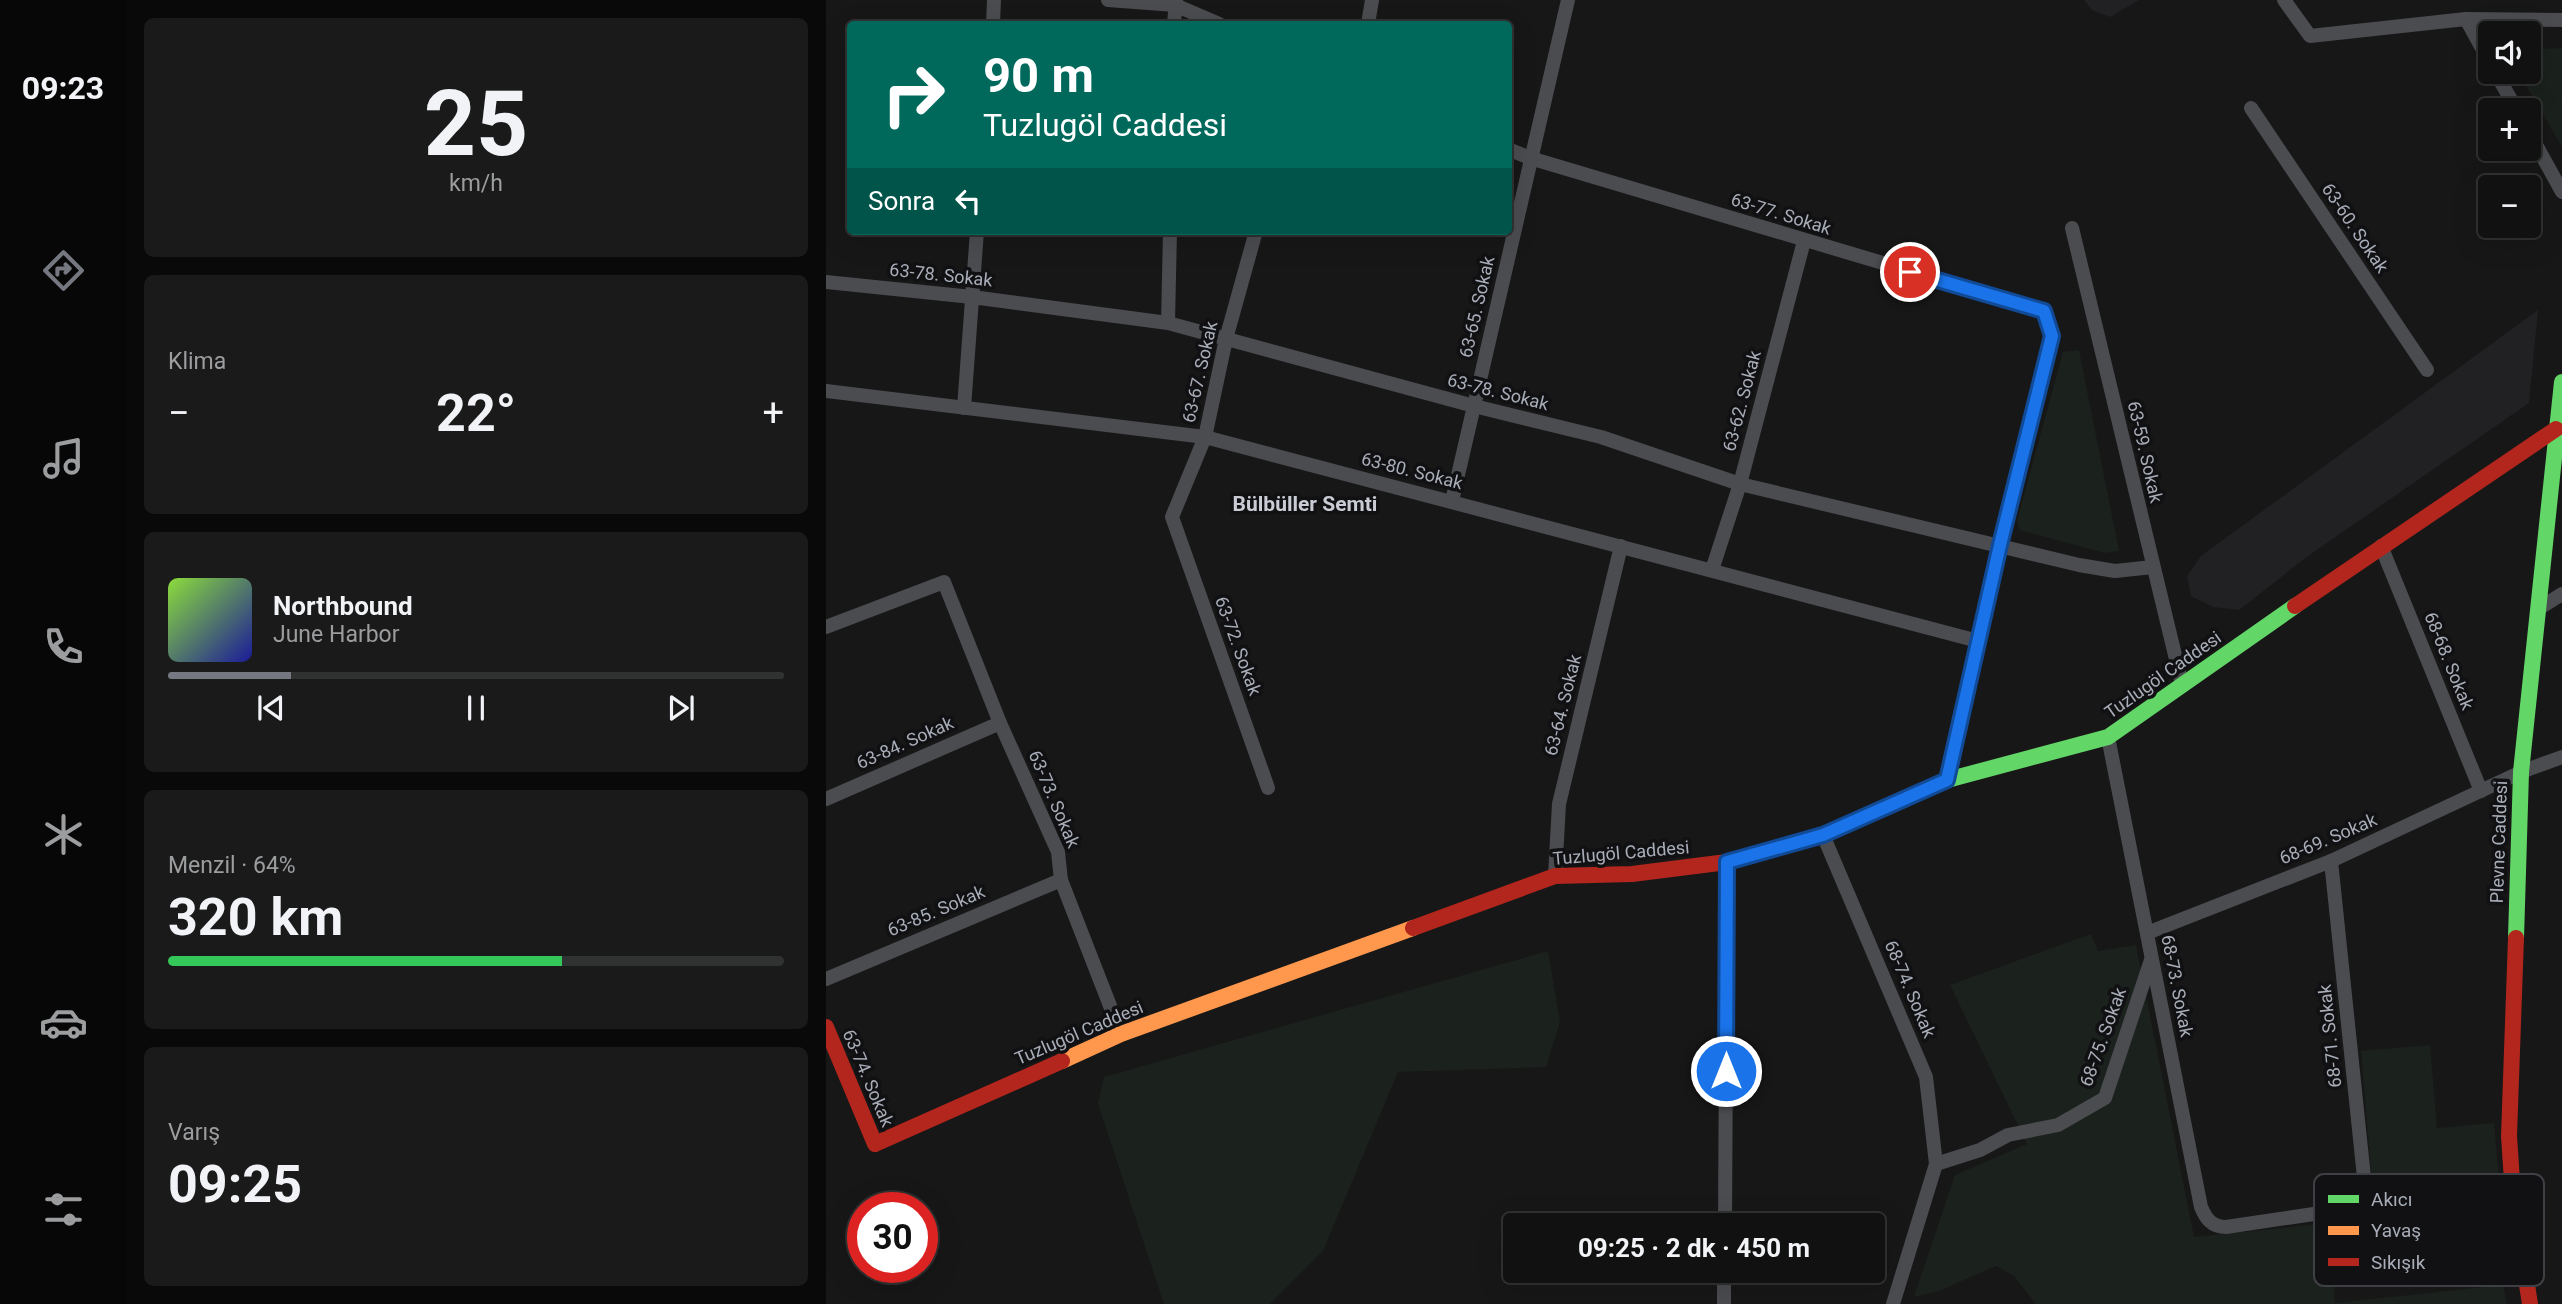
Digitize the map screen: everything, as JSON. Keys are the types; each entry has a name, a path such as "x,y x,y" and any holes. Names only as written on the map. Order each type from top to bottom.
{"street":[{"path":"993,21 994,0"},
{"path":"1108,0 1175,3 1213,21"},
{"path":"1368,21 1372,0"},
{"name":"63-65. Sokak","path":"1452,500 1568,0"},
{"path":"2284,0 2310,36 2466,19 2562,20"},
{"path":"1174,21 1175,3"},
{"path":"2466,19 2478,41"},
{"name":"63-60. Sokak","path":"2250,108 2427,370"},
{"name":"63-77. Sokak","path":"1512,151 1804,241 2044,311 2052,336 2000,545"},
{"path":"2541,154 2562,192"},
{"name":"63-59. Sokak","path":"2072,228 2182,684"},
{"path":"964,408 977,235"},
{"path":"1168,323 1170,235"},
{"name":"63-67. Sokak","path":"1172,517 1205,437 1226,339 1255,235"},
{"name":"63-62. Sokak","path":"1712,570 1740,484 1804,241"},
{"name":"63-78. Sokak","path":"826,282 1168,323 1474,406 1601,437 1740,484 2079,565 2115,571 2152,567"},
{"name":"Plevne Caddesi","path":"2512,1174 2510,1122 2521,772 2562,382"},
{"name":"63-80. Sokak","path":"826,391 1205,437 1452,500 1978,641"},
{"name":"Tuzlugöl Caddesi","path":"875,1144 1121,1034 1555,876 1632,874 1727,862 1823,835 1947,780 2108,737 2381,546 2556,429"},
{"name":"63-72. Sokak","path":"1172,517 1268,788"},
{"path":"1947,780 2000,545"},
{"name":"63-64. Sokak","path":"1555,876 1559,804 1621,546"},
{"name":"68-68. Sokak","path":"2381,546 2481,791"},
{"name":"63-73. Sokak","path":"826,627 944,582 1000,723 1058,852 1061,880 1121,1034"},
{"path":"2538,609 2562,593"},
{"name":"63-84. Sokak","path":"826,799 1000,723"},
{"name":"68-73. Sokak","path":"2108,737 2204,1215 2214,1225 2226,1227 2314,1214"},
{"name":"68-69. Sokak","path":"2147,933 2331,861 2521,772 2562,757"},
{"name":"68-74. Sokak","path":"1823,835 1926,1077 1936,1164"},
{"name":"68-71. Sokak","path":"2331,861 2364,1174"},
{"path":"1725,1213 1727,862"},
{"name":"63-85. Sokak","path":"826,979 1061,880"},
{"name":"68-75. Sokak","path":"1936,1164 1980,1150 2008,1135 2058,1125 2105,1098 2152,957"},
{"name":"63-74. Sokak","path":"826,1027 875,1144"},
{"path":"1893,1304 1936,1164"},
{"path":"1724,1283 1724,1304"},
{"name":"Plevne Caddesi","path":"2527,1286 2530,1304"}],"shaded area":[{"path":"2084,0 2139,0 2110,17 2092,10"},
{"path":"2562,48 2562,147 2541,111 2541,98 2533,98 2525,84 2541,84 2541,49"},
{"path":"2538,310 2529,403 2308,556 2239,610 2213,607 2191,596 2187,576 2201,556"},
{"path":"2079,350 2119,551 2105,553 2019,530 2017,520 2063,352"},
{"path":"2091,934 2098,951 2136,945 2194,1237 2314,1225 2314,1286 2334,1286 2335,1303 2503,1286 2507,1304 2036,1304 2014,1276 1996,1266 1939,1291 1914,1297 1955,1175 2027,1144 1950,985"},
{"path":"1548,951 1560,1022 1546,1067 1398,1072 1323,1251 1270,1304 1164,1304 1098,1104 1104,1077"},
{"path":"2430,1045 2437,1128 2494,1123 2499,1174 2372,1174 2361,1051"}],"traffic: fast":[{"path":"2516,938 2521,772 2562,382"},
{"path":"1901,801 1947,780 2108,737 2295,606"}],"traffic: slow":[{"path":"1062,1061 1121,1034 1413,928"}],"traffic: jam":[{"path":"2295,606 2556,429"},
{"path":"1413,928 1555,876 1632,874 1727,862 1823,835 1901,801"},
{"path":"2512,1174 2509,1136 2516,938"},
{"path":"826,1027 875,1144 1062,1061"},
{"path":"2527,1286 2530,1304"}],"district":[{"name":"Bülbüller Semti","path":"1305,504"}],"route":[{"path":"1726,1071 1727,862 1823,835 1947,780 2000,545 2052,336 2044,311 1910,272"}]}
